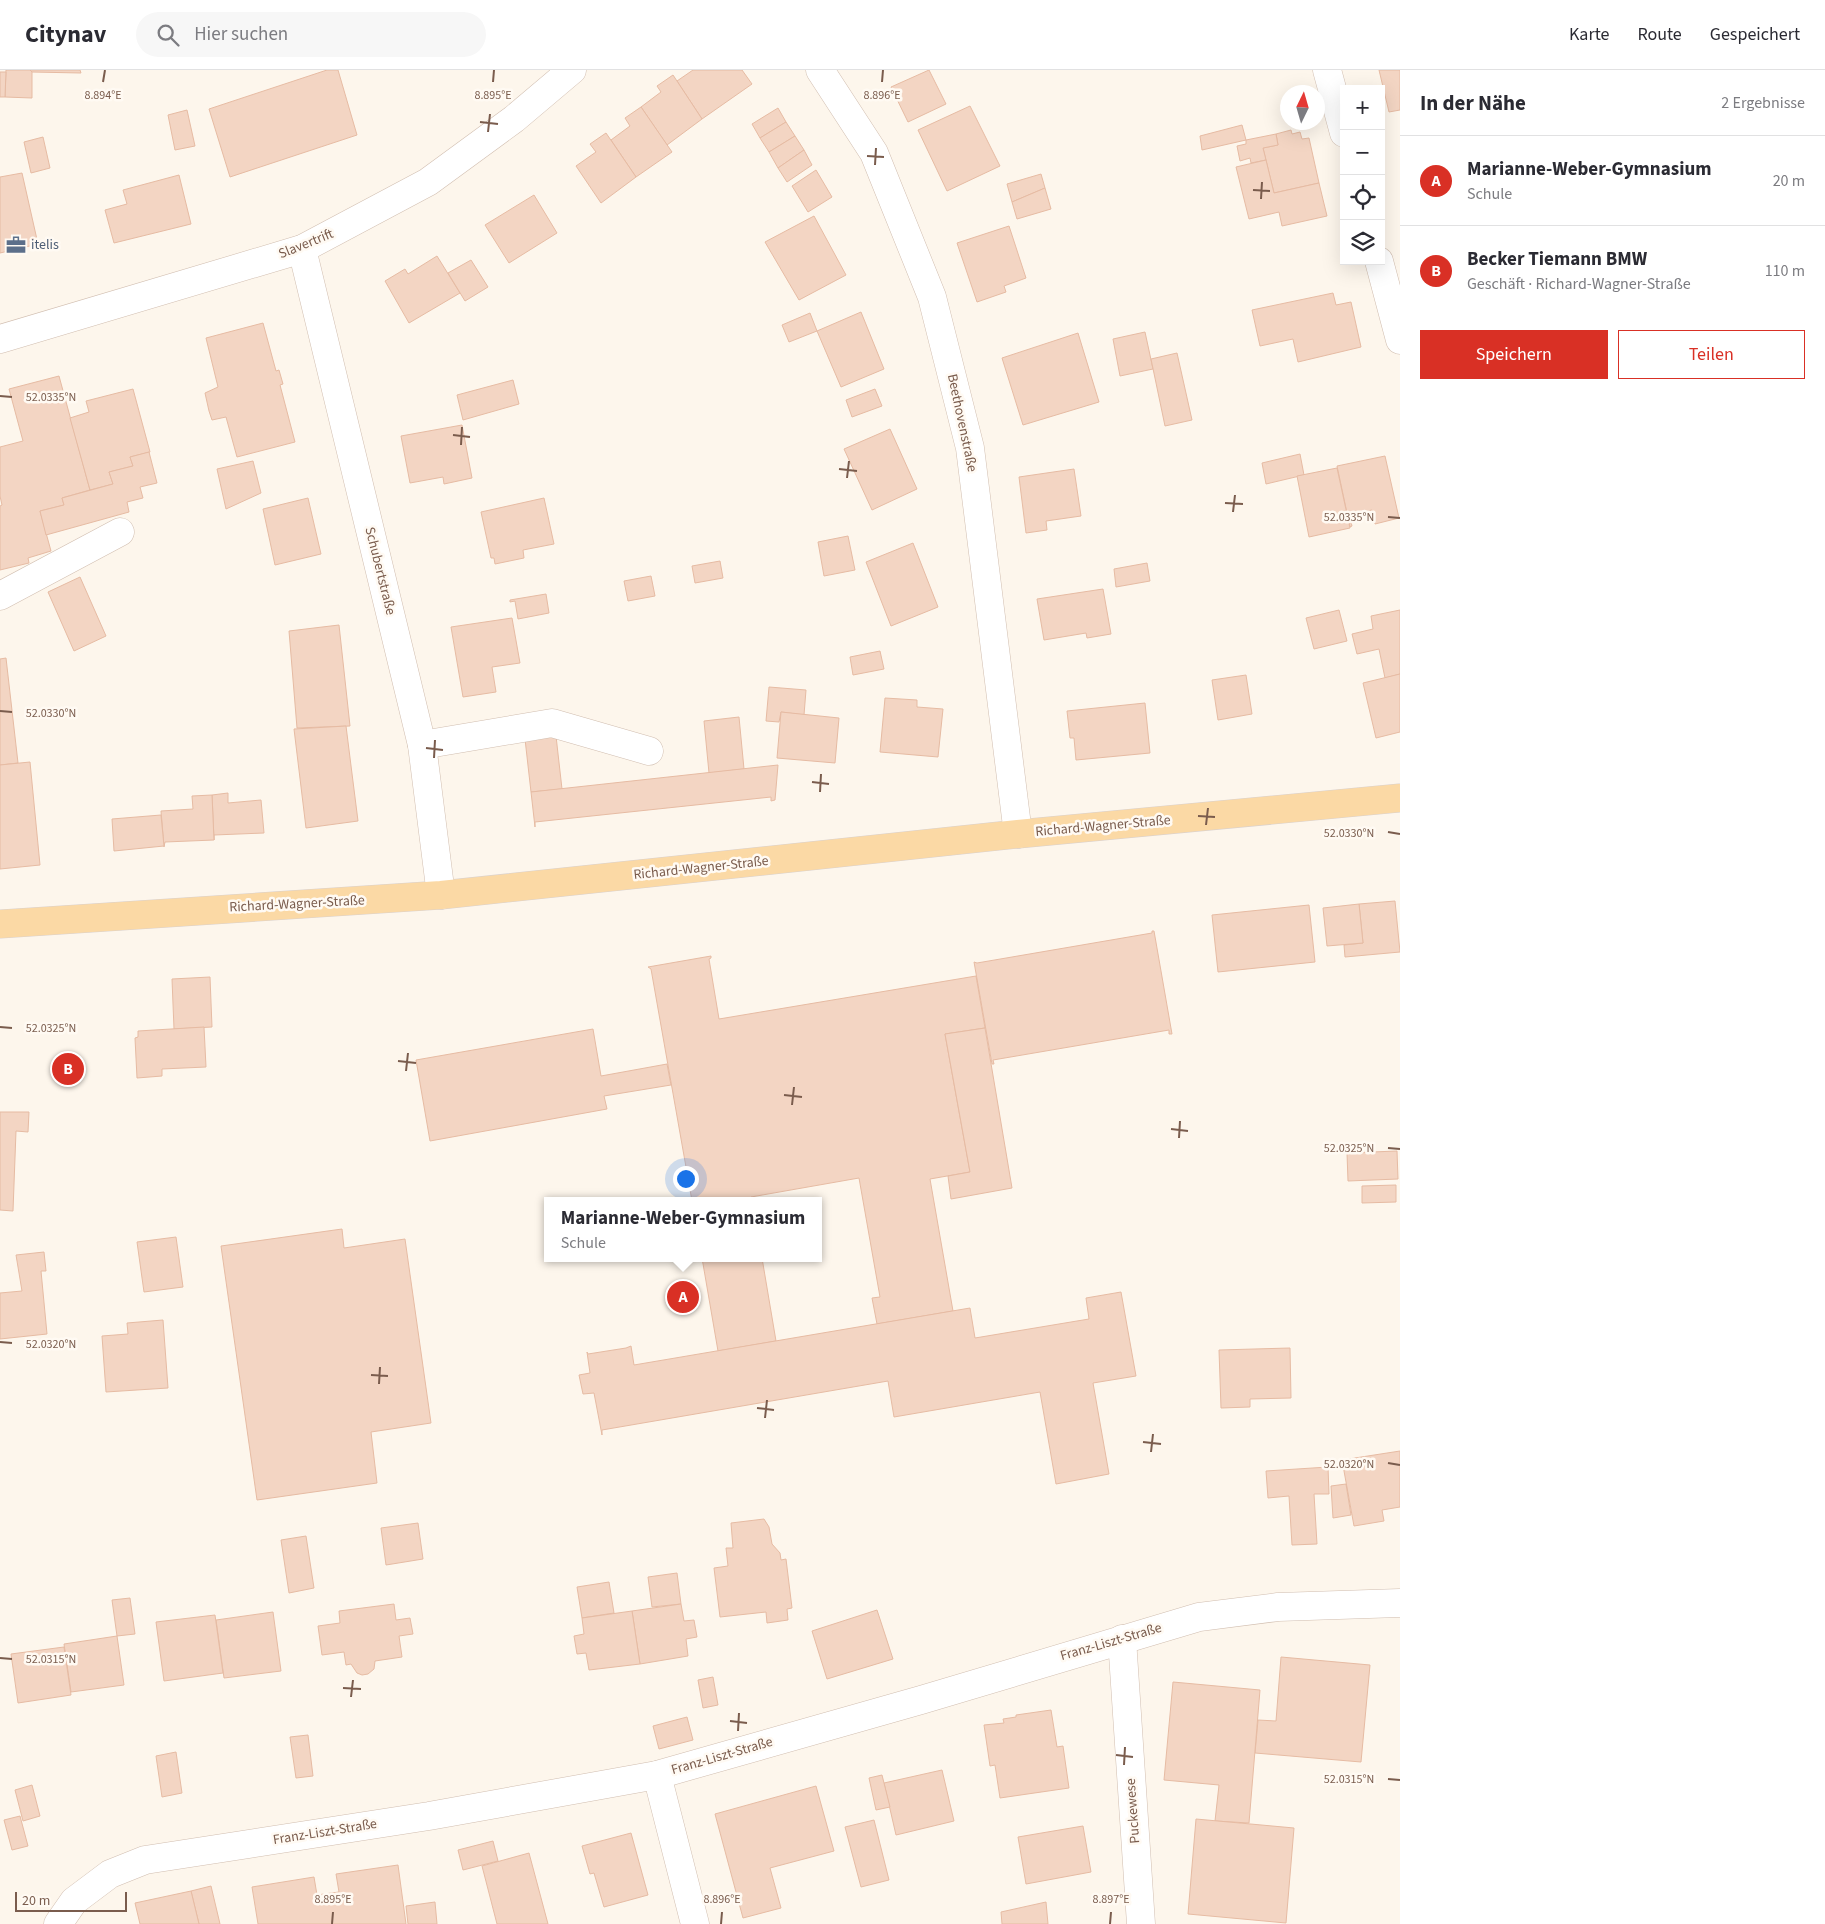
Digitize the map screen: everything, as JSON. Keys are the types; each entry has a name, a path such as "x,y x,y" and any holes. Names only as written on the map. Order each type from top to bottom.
{"main road":[{"name":"Richard-Wagner-Straße","path":"0,924 441,895 1018,834 1400,798"}],"street":[{"name":"Slavertrift","path":"0,339 302,249 428,182 514,119 572,70"},
{"name":"Beethovenstraße","path":"820,70 874,153 932,297 970,448 1018,834"},
{"path":"1327,70 1343,130"},
{"name":"Schubertstraße","path":"302,249 422,745 441,895"},
{"path":"1380,265 1400,340"},
{"path":"0,596 120,532"},
{"path":"422,745 552,723 648,751"},
{"name":"Franz-Liszt-Straße","path":"58,1924 74,1901 102,1879 145,1860 428,1816 657,1775 1209,1615 1278,1607 1400,1603"},
{"name":"Puckewese","path":"1122,1639 1141,1924"},
{"path":"657,1775 695,1924"}],"building":[{"path":"6,70 30,70 32,72 32,98 5,97"},
{"path":"30,70 80,70 81,73 32,72"},
{"path":"327,70 338,70 357,135 230,177 209,109"},
{"path":"693,70 742,70 752,84 702,119 677,81"},
{"path":"929,70 946,104 908,122 891,87"},
{"path":"1379,70 1400,70 1400,110 1389,112 1385,85 1383,85"},
{"path":"0,72 6,72 5,97 0,97"},
{"path":"673,75 702,119 667,145 641,107 661,92 657,86"},
{"path":"970,106 1000,166 947,191 918,130"},
{"path":"641,107 672,152 636,177 611,140 630,126 625,118"},
{"path":"778,108 786,122 760,138 752,124"},
{"path":"187,110 195,146 175,150 168,115"},
{"path":"786,122 795,136 769,152 760,138"},
{"path":"1242,125 1246,140 1202,150 1200,136"},
{"path":"1291,130 1292,134 1300,132 1302,139 1309,138 1319,183 1274,193 1263,148 1278,145 1276,134"},
{"path":"606,133 636,177 601,203 576,166 596,152 590,144"},
{"path":"1276,134 1278,145 1263,148 1266,160 1251,163 1250,158 1240,161 1237,146 1246,144 1246,140"},
{"path":"795,136 804,150 778,168 769,152"},
{"path":"43,137 50,168 31,173 24,142"},
{"path":"804,150 812,165 787,182 778,168"},
{"path":"1266,160 1274,193 1319,183 1327,216 1282,226 1279,212 1249,219 1236,167"},
{"path":"816,170 832,197 808,212 792,186"},
{"path":"22,173 38,244 0,253 0,177"},
{"path":"1041,174 1045,188 1012,202 1007,184"},
{"path":"179,175 191,224 114,243 105,210 127,204 123,190"},
{"path":"1045,188 1051,209 1017,219 1012,202"},
{"path":"534,195 557,233 509,263 485,225"},
{"path":"814,216 846,275 799,300 765,242"},
{"path":"1009,226 1026,278 1004,286 1006,292 977,302 957,243"},
{"path":"437,256 460,293 409,323 385,281 405,269 408,274"},
{"path":"471,260 488,287 465,301 448,273"},
{"path":"1333,293 1336,305 1351,302 1361,347 1298,362 1293,339 1260,346 1252,310"},
{"path":"861,312 884,369 841,387 817,331"},
{"path":"810,313 817,331 789,342 782,325"},
{"path":"263,323 276,371 279,370 283,384 280,385 295,442 237,457 226,417 212,420 209,411 205,393 218,387 206,338"},
{"path":"1145,332 1153,369 1120,376 1113,339"},
{"path":"1078,333 1099,402 1023,425 1002,358"},
{"path":"1177,353 1192,420 1165,426 1151,359"},
{"path":"59,376 90,490 62,498 64,505 40,511 51,551 28,558 29,563 0,570 0,506 2,505 0,496 0,447 23,441 9,389"},
{"path":"513,380 519,404 463,420 457,395"},
{"path":"133,389 150,452 130,457 133,466 109,472 113,484 90,490 70,418 89,412 86,401"},
{"path":"875,389 882,406 852,417 846,400"},
{"path":"462,425 472,478 444,484 443,477 410,483 401,436"},
{"path":"890,429 917,489 872,510 844,449"},
{"path":"149,452 157,483 140,487 143,498 127,502 129,512 46,535 40,511 64,505 62,498 113,484 109,472 133,466 130,457"},
{"path":"1300,454 1304,475 1266,484 1262,463"},
{"path":"1385,456 1399,518 1375,524 1372,510 1349,515 1352,526 1350,527 1337,466"},
{"path":"253,461 261,493 226,509 217,469"},
{"path":"1337,468 1350,528 1309,537 1297,476"},
{"path":"1074,469 1081,516 1046,521 1047,530 1026,533 1019,477"},
{"path":"308,498 321,554 275,565 263,509"},
{"path":"544,498 554,544 523,550 524,558 495,564 494,558 491,558 481,512"},
{"path":"848,536 855,570 824,576 818,542"},
{"path":"913,543 938,607 891,626 866,562"},
{"path":"720,561 723,578 695,583 692,566"},
{"path":"1147,563 1150,581 1116,587 1114,569"},
{"path":"651,576 655,596 628,601 624,581"},
{"path":"80,577 106,636 74,651 48,592"},
{"path":"1103,589 1111,634 1087,638 1086,633 1044,640 1037,599"},
{"path":"546,594 549,613 518,619 515,601 510,602 510,600"},
{"path":"1339,610 1347,641 1314,649 1306,618"},
{"path":"1400,610 1400,674 1385,678 1379,649 1357,654 1352,634 1373,629 1371,616"},
{"path":"512,618 520,663 492,667 496,692 463,697 451,627"},
{"path":"339,625 350,726 297,728 289,631"},
{"path":"880,651 884,669 853,675 850,657"},
{"path":"6,658 18,763 0,765 0,659"},
{"path":"1400,674 1400,732 1376,738 1363,683"},
{"path":"1246,675 1252,714 1218,720 1212,680"},
{"path":"769,687 806,690 804,715 781,712 779,722 766,721"},
{"path":"885,698 917,700 917,707 943,709 938,757 880,752"},
{"path":"1145,703 1150,753 1076,760 1074,738 1070,738 1067,711"},
{"path":"781,712 839,718 835,763 777,758"},
{"path":"739,717 744,769 709,773 704,721"},
{"path":"346,726 358,821 306,828 294,729"},
{"path":"556,736 562,789 531,792 525,739"},
{"path":"30,762 40,865 0,869 0,765"},
{"path":"778,765 775,800 771,801 771,797 535,822 535,827 531,792"},
{"path":"228,793 228,803 261,800 264,833 214,835 214,840 212,795"},
{"path":"212,795 214,840 165,842 164,847 161,811 193,809 192,796"},
{"path":"161,815 164,846 114,851 112,819"},
{"path":"1395,901 1400,952 1345,957 1344,945 1363,943 1359,904"},
{"path":"1359,904 1363,943 1327,946 1323,908"},
{"path":"1309,905 1315,962 1218,972 1212,915"},
{"path":"1154,931 1172,1034 1169,1034 1169,1030 993,1060 994,1064 992,1064 974,962 1152,933"},
{"path":"711,956 709,959 719,1019 976,976 985,1028 945,1034 970,1172 930,1179 953,1311 877,1324 872,1298 880,1297 859,1178 751,1197 691,1197 651,969 648,967"},
{"path":"210,977 212,1027 174,1029 172,979"},
{"path":"204,1027 206,1067 162,1069 162,1076 137,1078 135,1038 138,1037 138,1031"},
{"path":"985,1028 1012,1188 951,1199 948,1176 970,1172 945,1034"},
{"path":"593,1029 601,1076 667,1064 671,1085 604,1096 607,1109 430,1141 416,1060"},
{"path":"0,1112 29,1112 28,1132 16,1131 13,1211 0,1210"},
{"path":"1397,1151 1398,1179 1348,1181 1347,1153"},
{"path":"1396,1185 1396,1202 1362,1203 1362,1186"},
{"path":"342,1229 344,1248 405,1239 431,1423 371,1432 377,1483 257,1500 221,1246"},
{"path":"176,1237 183,1287 144,1292 137,1242"},
{"path":"44,1252 46,1271 41,1271 47,1334 0,1339 0,1293 22,1291 16,1255"},
{"path":"703,1262 763,1262 776,1341 718,1351"},
{"path":"1121,1292 1136,1376 1093,1383 1109,1474 1056,1484 1040,1392 894,1417 888,1381 602,1430 602,1435 594,1393 583,1394 579,1375 590,1373 587,1352 588,1354 631,1346 634,1365 970,1308 975,1338 1089,1319 1086,1298"},
{"path":"163,1320 168,1388 106,1392 102,1336 128,1334 127,1323"},
{"path":"1290,1348 1291,1398 1250,1399 1250,1407 1221,1408 1219,1350"},
{"path":"1400,1451 1400,1507 1382,1510 1384,1521 1354,1526 1342,1460"},
{"path":"1328,1467 1329,1494 1314,1494 1317,1544 1292,1545 1289,1496 1268,1498 1266,1471"},
{"path":"1346,1484 1351,1515 1333,1518 1331,1486"},
{"path":"764,1519 769,1527 772,1544 780,1553 781,1560 786,1559 792,1608 787,1609 788,1620 767,1623 766,1612 720,1617 714,1568 728,1566 726,1548 733,1548 731,1523"},
{"path":"418,1523 423,1559 386,1565 381,1528"},
{"path":"306,1536 314,1588 289,1593 281,1540"},
{"path":"677,1573 681,1604 652,1607 648,1577"},
{"path":"609,1582 614,1613 582,1618 577,1587"},
{"path":"130,1598 135,1634 117,1636 112,1600"},
{"path":"394,1604 396,1620 410,1618 413,1634 399,1636 402,1657 375,1661 374,1669 368,1674 362,1675 357,1673 351,1664 346,1665 344,1652 322,1655 318,1626 340,1623 339,1611"},
{"path":"681,1604 684,1621 694,1620 697,1637 686,1639 688,1656 640,1664 632,1611"},
{"path":"877,1610 893,1659 827,1679 812,1631"},
{"path":"632,1611 640,1664 589,1670 586,1653 577,1654 574,1636 584,1634 582,1618"},
{"path":"273,1612 281,1671 224,1678 216,1620"},
{"path":"215,1615 223,1673 164,1681 156,1622"},
{"path":"117,1636 124,1685 71,1692 64,1644"},
{"path":"64,1647 71,1695 18,1703 11,1654"},
{"path":"1281,1657 1370,1665 1361,1762 1255,1753 1258,1720 1276,1721"},
{"path":"713,1677 718,1705 703,1708 698,1680"},
{"path":"1173,1682 1260,1690 1249,1823 1215,1821 1219,1785 1164,1780"},
{"path":"1051,1710 1057,1747 1063,1746 1069,1788 1000,1798 995,1765 990,1766 984,1725 1004,1723 1003,1719 1016,1717 1016,1715"},
{"path":"687,1717 693,1740 659,1749 653,1726"},
{"path":"308,1735 313,1776 296,1778 290,1737"},
{"path":"176,1752 182,1793 162,1797 156,1756"},
{"path":"942,1770 954,1821 896,1835 884,1783"},
{"path":"882,1775 890,1807 876,1810 869,1778"},
{"path":"32,1785 40,1816 23,1821 15,1790"},
{"path":"816,1786 834,1851 770,1868 781,1908 743,1918 715,1814"},
{"path":"20,1816 28,1846 12,1850 4,1820"},
{"path":"1196,1819 1294,1828 1286,1923 1188,1914"},
{"path":"874,1820 889,1880 861,1887 845,1827"},
{"path":"1083,1826 1091,1872 1026,1884 1018,1837"},
{"path":"631,1833 648,1895 604,1907 594,1873 590,1874 582,1846"},
{"path":"493,1841 498,1861 463,1870 458,1850"},
{"path":"529,1853 548,1924 497,1924 482,1866"},
{"path":"398,1865 406,1924 258,1924 252,1887 314,1877 317,1895 339,1892 336,1874"},
{"path":"211,1886 220,1924 199,1924 191,1891"},
{"path":"191,1891 199,1924 140,1924 135,1903"},
{"path":"435,1902 437,1924 408,1924 406,1906"},
{"path":"1046,1902 1048,1924 1002,1924 1001,1912"}],"place":[{"name":"itelis","path":"16,245"},
{"name":"Becker Tiemann BMW","path":"68,1069"},
{"name":"Marianne-Weber-Gymnasium","path":"683,1297"}]}
